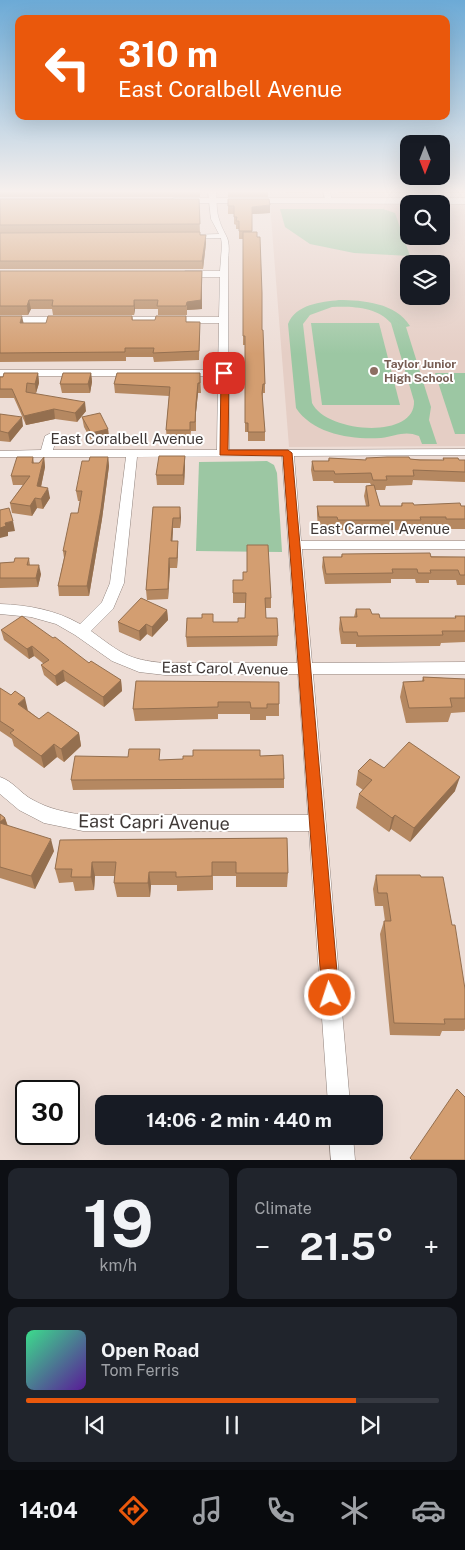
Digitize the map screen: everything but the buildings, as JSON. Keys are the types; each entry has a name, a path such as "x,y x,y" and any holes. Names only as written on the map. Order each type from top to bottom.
{"street":[{"path":"223,453 224,274 226,245"},
{"path":"175,274 224,274"},
{"path":"0,320 78,320"},
{"path":"107,320 224,320"},
{"path":"0,373 224,373"},
{"path":"46,454 51,436"},
{"name":"East Coralbell Avenue","path":"0,454 465,452"},
{"path":"81,632 108,605 116,583 132,453"},
{"path":"288,453 338,1095"},
{"name":"East Carmel Avenue","path":"294,545 465,544"},
{"name":"East Carol Avenue","path":"0,609 18,609 54,616 81,632 106,652 132,665 165,669 465,668"},
{"name":"East Capri Avenue","path":"0,784 25,805 50,817 83,823 318,822"},
{"path":"342,1145 343,1160"}],"shaded area":[{"name":"Taylor Junior High School","path":"273,245 465,245 465,446 289,447"}],"green space":[{"path":"316,245 406,245 410,255 354,253"},
{"path":"339,300 378,304 396,312 410,326 406,327 431,407 429,420 437,444 422,444 419,436 414,434 400,434 381,438 358,438 334,434 312,424 296,408 288,324 292,317 303,308 317,303","holes":["332,307 356,307 371,311 379,314 391,323 414,401 411,414 401,422 386,427 351,426 334,421 320,413 312,403 303,324 310,315"]},
{"path":"311,323 379,323 400,405 322,405"},
{"path":"435,373 465,373 465,434 455,434"},
{"path":"267,461 274,465 277,473 282,552 196,551 199,462"}],"place":[{"name":"Taylor Junior High School","path":"374,371"}],"route":[{"path":"224,373 223,453 288,453 330,995"}]}
